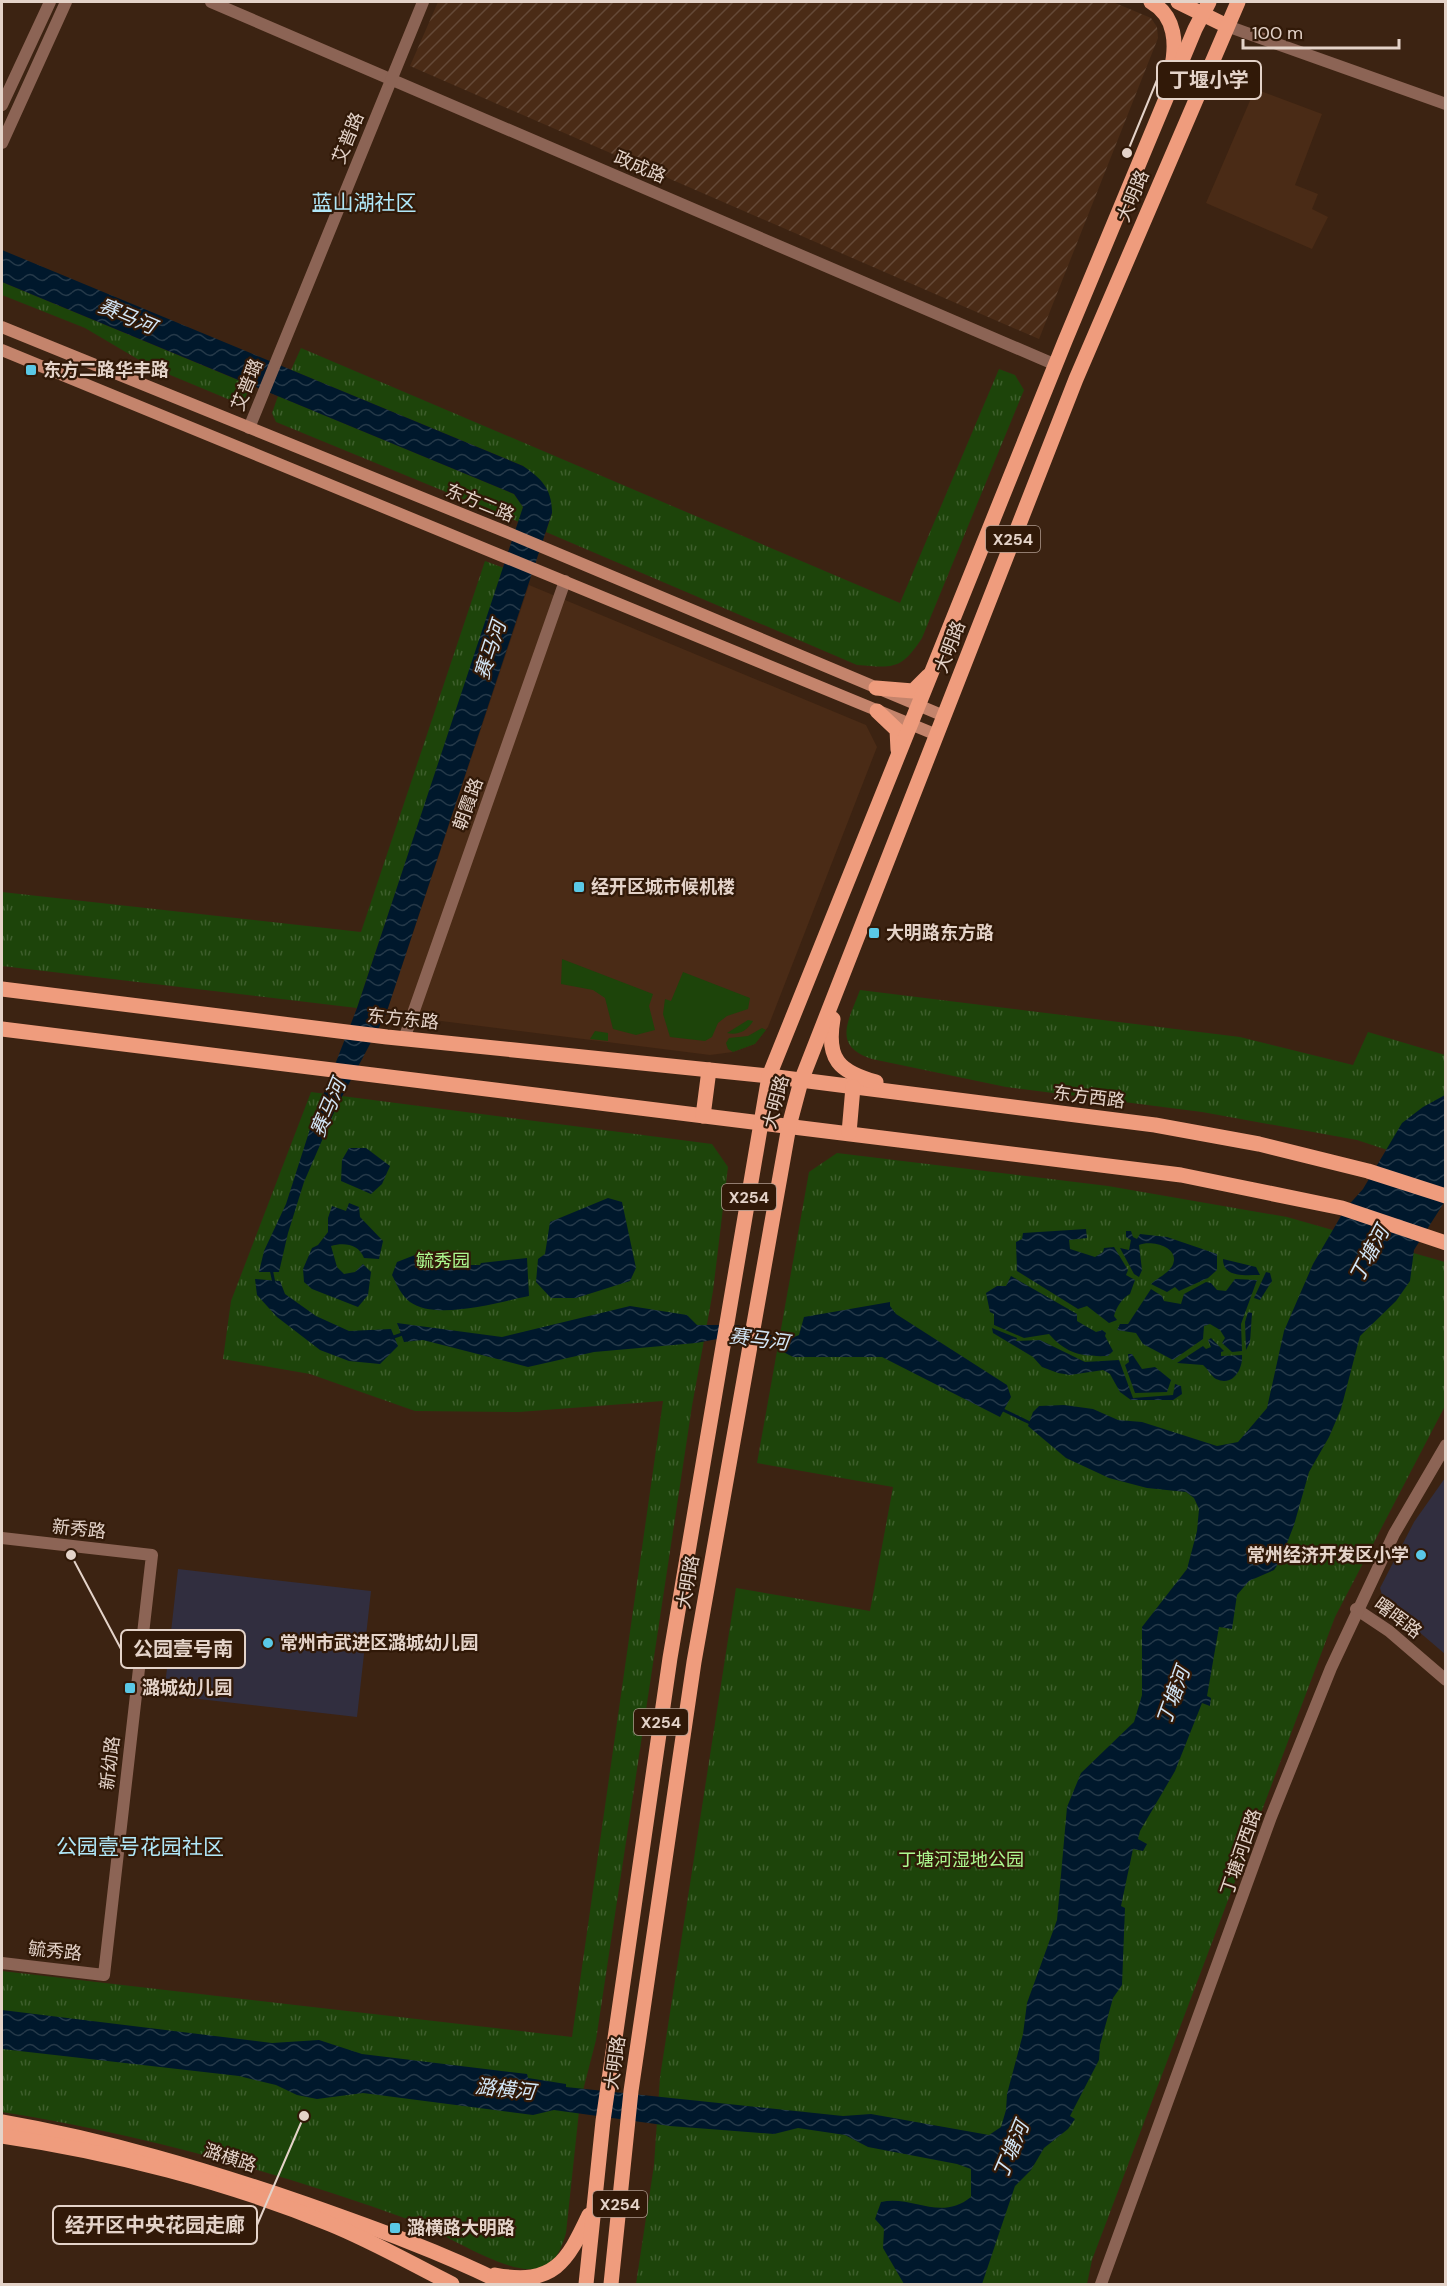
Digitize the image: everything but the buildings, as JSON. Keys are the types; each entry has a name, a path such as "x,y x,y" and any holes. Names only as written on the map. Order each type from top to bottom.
{"main road":[{"path":"1151,2 1160,7 1170,21 1174,38 1174,58 1162,108"},
{"path":"1178,2 1208,5 1227,26"},
{"name":"大明路","path":"611,2284 631,2091 693,1662 789,1126 801,1081 1076,379 1238,2"},
{"name":"大明路","path":"586,2284 603,2121 670,1658 769,1076 1056,365 1162,108 1208,5"},
{"name":"东方二路","path":"2,327 511,534 944,716"},
{"path":"2,350 936,735"},
{"path":"876,688 913,691 934,669"},
{"path":"877,711 897,730 899,740 896,762"},
{"name":"东方东路","path":"2,989 404,1039 801,1081"},
{"path":"838,989 830,1036 833,1056 851,1076 922,1095"},
{"path":"2,1029 1180,1175 1342,1208 1446,1243"},
{"path":"703,1116 709,1070"},
{"name":"东方西路","path":"801,1081 1155,1125 1259,1144 1368,1172 1446,1196"},
{"path":"849,1133 853,1087"},
{"name":"潞横路","path":"2,2122 58,2132 207,2170 391,2234 505,2284"},
{"name":"潞横路","path":"2,2136 53,2144 203,2180 330,2224 452,2284"},
{"path":"477,2270 516,2280 545,2277 562,2266 595,2204"}],"street":[{"path":"2,105 50,2"},
{"path":"2,143 66,2"},
{"name":"政成路","path":"211,2 1056,365"},
{"name":"艾普路","path":"279,356 423,2"},
{"path":"1227,26 1446,104"},
{"name":"艾普璐","path":"249,428 279,356"},
{"name":"朝霞路","path":"404,1039 565,582"},
{"name":"丁塘河西路","path":"1101,2284 1271,1817 1356,1609 1394,1534 1446,1445"},
{"name":"新秀路","path":"2,1538 152,1555"},
{"name":"新幼路","path":"104,1975 152,1555"},
{"name":"曙晖路","path":"1356,1609 1389,1630 1446,1680"},
{"name":"毓秀路","path":"2,1963 104,1975"}],"shaded area":[{"path":"438,2 1113,2 1151,18 1157,27 1158,38 1039,339 410,66"},
{"path":"1255,89 1322,114 1295,185 1318,194 1312,209 1328,217 1312,249 1206,203"},
{"path":"529,585 866,725 877,747 768,1027 755,1044 733,1052 710,1055 386,1014"},
{"name":"常州经济开发区小学","path":"1445,1478 1445,1654 1384,1602 1380,1588 1414,1522"},
{"name":"常州市武进区潞城幼儿园","path":"178,1569 371,1591 357,1717 164,1695"}],"green space":[{"path":"2,282 250,385 245,399 235,402 151,367 85,328 2,295"},
{"path":"301,348 900,603 999,369 1015,375 1024,390 922,638 908,656 895,665 870,666 857,665 546,532 552,513 523,466 291,370"},
{"path":"278,396 514,494 523,507 519,522 276,422 272,413"},
{"path":"485,561 504,568 357,1008 2,966 2,892 361,932"},
{"path":"562,959 653,994 649,1006 655,1030 636,1035 613,1029 605,998 593,990 561,984"},
{"path":"683,972 750,998 748,1009 727,1016 718,1023 712,1037 705,1041 670,1037 663,1014 665,999 671,1001"},
{"path":"860,990 1240,1037 1353,1065 1368,1032 1445,1055 1445,1169 1357,1140 1202,1112 1006,1087 872,1059 859,1054 851,1047 847,1039 848,1022"},
{"path":"748,1020 753,1021 745,1030 735,1034 727,1033"},
{"path":"762,1028 766,1030 755,1044 733,1052 728,1049 726,1043 729,1038 748,1036"},
{"path":"595,1031 608,1033 608,1041 590,1039"},
{"name":"毓秀园","path":"311,1092 712,1144 728,1167 713,1291 692,1406 596,2040 580,2102 566,2233 555,2258 540,2268 519,2268 504,2264 410,2220 310,2186 208,2156 105,2131 2,2112 2,1971 572,2037 663,1401 519,1412 415,1411 310,1374 223,1359 231,1301"},
{"name":"丁塘河湿地公园","path":"837,1153 1108,1186 1287,1217 1445,1262 1445,1406 1335,1617 1092,2260 1087,2284 636,2284 654,2165 660,2077 736,1588 870,1611 893,1487 757,1463 809,1172"}],"water":[{"path":"2,250 523,466 541,480 550,497 552,513 386,1014 336,1108 304,1182 279,1272 259,1272 264,1251 286,1204 310,1129 357,1008 523,507 514,494 2,282"},
{"path":"1445,1095 1445,1201 1414,1250 1410,1281 1396,1301 1360,1336 1341,1409 1329,1437 1309,1472 1294,1525 1280,1561 1274,1570 1249,1581 1237,1595 1232,1629 1219,1627 1207,1696 1211,1698 1210,1706 1202,1703 1175,1771 1140,1831 1138,1839 1147,1844 1143,1851 1133,1849 1121,1906 1125,1908 1122,1985 1113,1998 1100,2045 1099,2060 1070,2116 1075,2119 1068,2129 1044,2148 1031,2170 1015,2186 982,2284 904,2284 883,2248 884,2229 875,2219 881,2202 904,2202 937,2208 960,2204 971,2197 971,2169 957,2164 868,2147 845,2135 798,2128 774,2134 670,2126 554,2110 533,2115 363,2093 317,2099 297,2095 276,2085 239,2076 2,2049 2,2010 272,2043 319,2040 362,2054 527,2074 528,2078 566,2084 566,2087 843,2116 871,2114 989,2135 1001,2127 1023,2034 1027,2003 1057,1920 1067,1807 1081,1773 1134,1722 1142,1695 1142,1627 1187,1569 1197,1531 1199,1509 1194,1498 1186,1492 1147,1488 1109,1478 1066,1458 1028,1426 1033,1412 1039,1406 1064,1405 1093,1409 1118,1420 1142,1422 1217,1446 1238,1442 1267,1408 1284,1331 1313,1264 1345,1209 1363,1189 1402,1123 1423,1107"},
{"path":"349,1148 366,1148 390,1166 382,1184 371,1194 341,1181 342,1160"},
{"path":"608,1198 622,1202 636,1268 630,1281 576,1298 551,1298 536,1282 538,1259 545,1254 550,1222"},
{"path":"349,1203 359,1207 360,1217 383,1241 379,1259 364,1258 359,1250 350,1245 331,1246 337,1267 344,1274 355,1272 363,1264 371,1272 368,1295 358,1307 312,1289 304,1282 303,1269 312,1248 318,1245 328,1232 328,1218 332,1206 346,1211"},
{"path":"1086,1229 1087,1238 1069,1240 1070,1249 1095,1257 1103,1252 1104,1248 1114,1247 1128,1270 1126,1275 1135,1280 1130,1294 1116,1310 1114,1316 1117,1320 1109,1323 1087,1306 1078,1309 1017,1271 1016,1242 1022,1239 1023,1233"},
{"path":"1126,1231 1131,1231 1133,1237 1137,1239 1140,1234 1167,1237 1217,1254 1217,1270 1208,1278 1179,1291 1175,1287 1167,1292 1151,1284 1171,1268 1173,1255 1161,1245 1149,1243 1139,1245 1142,1270 1139,1277 1134,1274 1120,1248 1129,1250 1131,1240 1126,1237"},
{"path":"415,1255 430,1256 437,1262 451,1265 480,1265 481,1263 527,1258 529,1296 485,1306 451,1310 421,1307 404,1296 392,1275 397,1262"},
{"path":"1223,1259 1256,1267 1260,1275 1242,1275 1231,1272 1227,1270"},
{"path":"1266,1272 1270,1273 1272,1281 1260,1300 1254,1298"},
{"path":"1011,1276 1077,1314 1077,1321 1096,1332 1102,1330 1106,1333 1105,1336 1113,1351 1108,1356 1089,1356 1068,1350 1049,1334 1024,1338 994,1325 994,1314 990,1312 986,1293 997,1286 1006,1286"},
{"path":"255,1279 280,1281 285,1294 316,1316 349,1331 391,1329 398,1346 380,1364 349,1361 320,1350 277,1317 257,1295"},
{"path":"1235,1279 1257,1280 1241,1324 1242,1351 1232,1352 1222,1343 1225,1338 1220,1330 1210,1324 1204,1326 1203,1339 1173,1360 1143,1344 1136,1333 1117,1330 1120,1324 1128,1324 1151,1289 1162,1296 1164,1301 1181,1304 1184,1294 1206,1282 1211,1283 1217,1290 1226,1291"},
{"path":"890,1302 896,1314 1007,1385 1011,1397 1000,1417 882,1357 793,1357 770,1345 733,1336 696,1343 594,1352 528,1367 423,1340 404,1342 397,1323 502,1337 630,1306 687,1315 697,1325 738,1325 787,1340 799,1335 804,1317"},
{"path":"1248,1312 1252,1313 1250,1342 1246,1350 1245,1322"},
{"path":"992,1328 1017,1338 1016,1341 1040,1340 1085,1362 1119,1360 1133,1398 1173,1395 1175,1384 1181,1386 1182,1394 1173,1400 1131,1400 1120,1392 1110,1374 1103,1370 1070,1375 1042,1367 1033,1357 993,1333"},
{"path":"1211,1338 1224,1351 1221,1352 1221,1356 1242,1355 1239,1370 1228,1380 1222,1381 1214,1378 1203,1365 1177,1363 1203,1346 1206,1349 1211,1347 1208,1340"},
{"path":"1128,1354 1132,1354 1142,1369 1155,1367 1171,1380 1167,1392 1135,1393 1125,1365 1129,1362"}],"waterway":[{"name":"赛马河","path":"271,1269 274,1283"},
{"name":"赛马河","path":"391,1338 405,1333"},
{"name":"赛马河","path":"1001,1409 1030,1423"}],"place":[{"name":"丁堰小学","path":"1127,153"},
{"name":"东方二路华丰路","path":"31,370"},
{"name":"经开区城市候机楼","path":"579,887"},
{"name":"大明路东方路","path":"874,933"},
{"name":"公园壹号南","path":"71,1555"},
{"name":"常州经济开发区小学","path":"1421,1555"},
{"name":"常州市武进区潞城幼儿园","path":"268,1643"},
{"name":"潞城幼儿园","path":"130,1688"},
{"name":"经开区中央花园走廊","path":"304,2116"},
{"name":"潞横路大明路","path":"395,2228"}],"district":[{"name":"蓝山湖社区","path":"364,203"},
{"name":"公园壹号花园社区","path":"140,1847"}],"water label":[{"name":"丁塘河","path":"1369,1254"},
{"name":"丁塘河","path":"1173,1696"},
{"name":"潞横河","path":"505,2089"},
{"name":"丁塘河","path":"1011,2150"}]}
